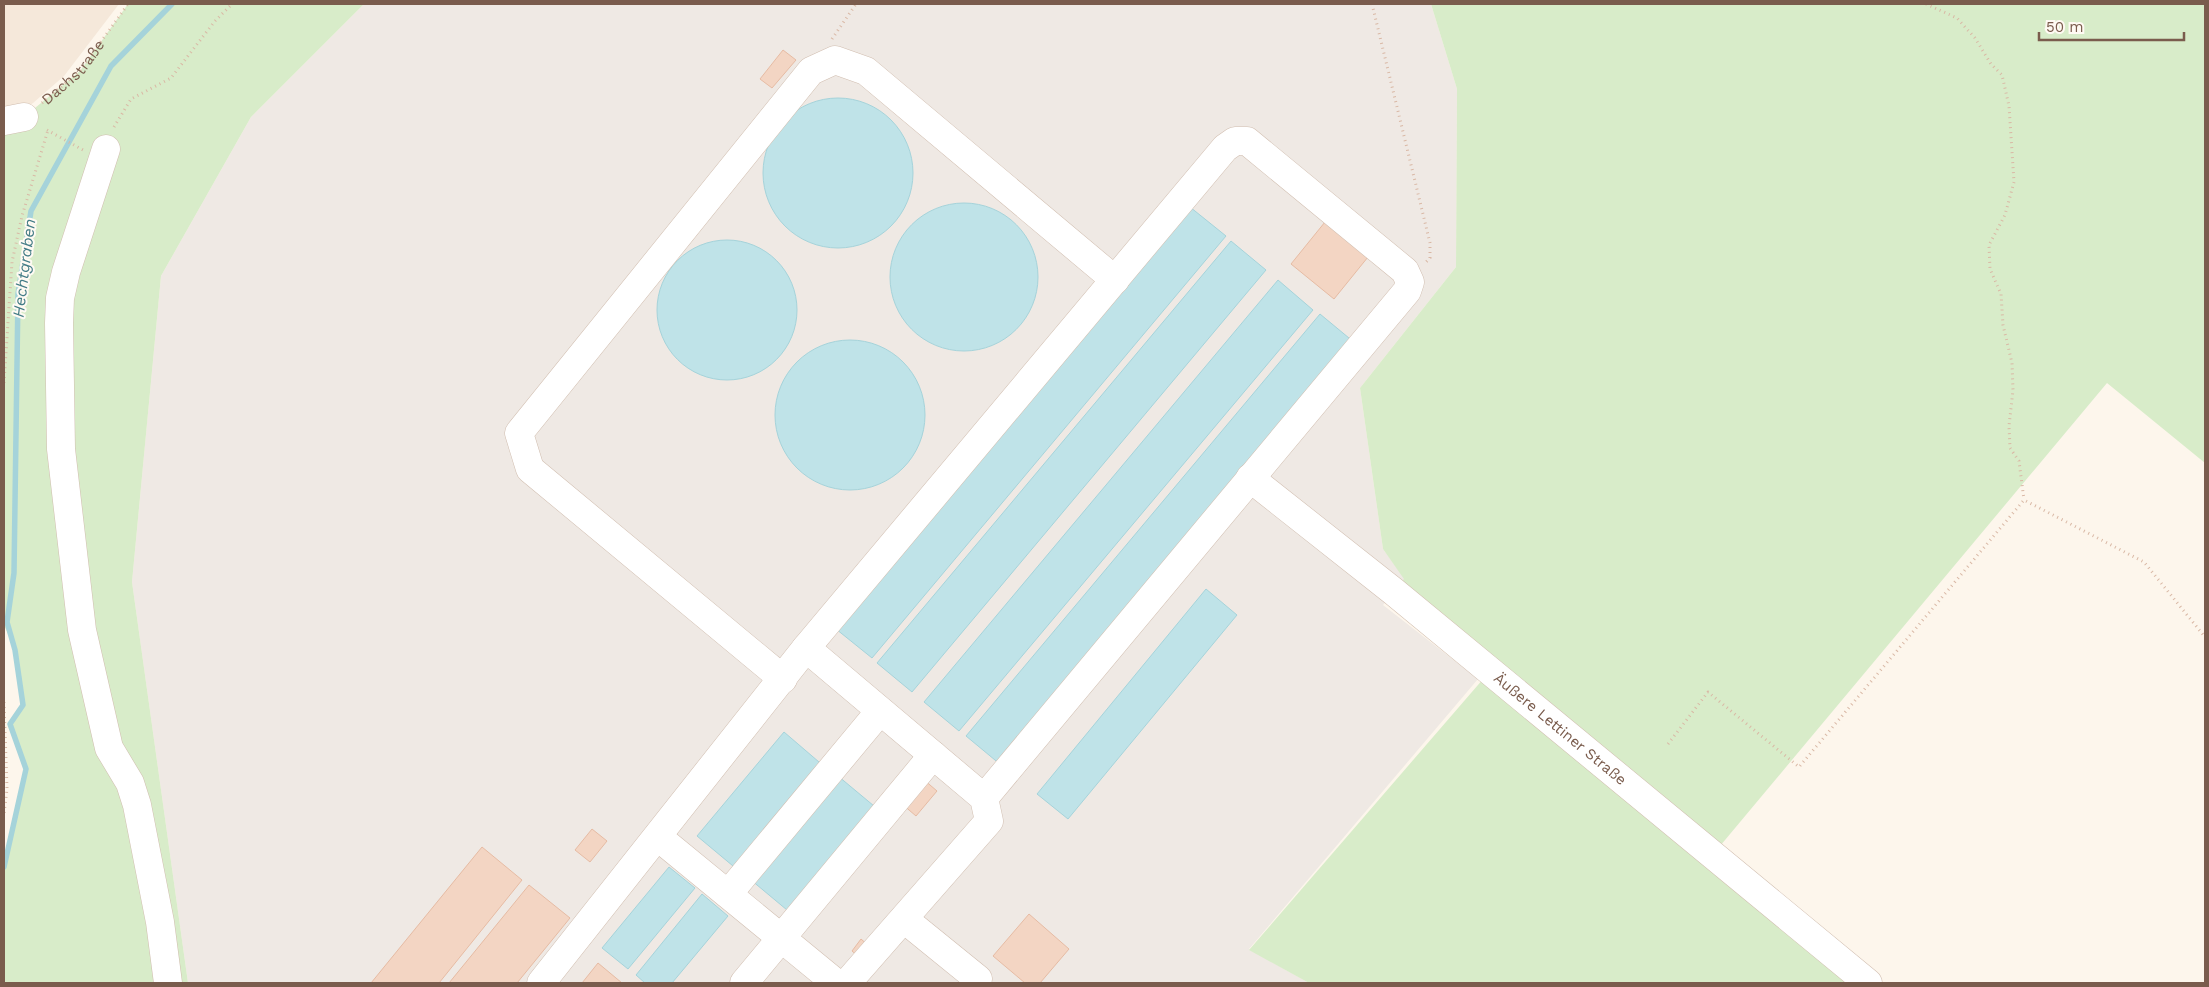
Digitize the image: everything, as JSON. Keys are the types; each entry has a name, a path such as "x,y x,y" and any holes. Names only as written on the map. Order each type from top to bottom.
{"street":[{"path":"783,679 530,469 519,433 811,71 835,60 866,71 1115,280"},
{"path":"541,983 806,648 1225,148 1235,140 1247,141 1405,271 1410,282 1406,291 984,798"},
{"path":"97,151 60,298 58,323 61,449 82,630 109,748 130,783 137,805 160,922 168,983"},
{"name":"Äußere Lettiner Straße","path":"1250,478 1393,591 1868,983"},
{"path":"806,648 984,798 989,821 848,983"},
{"path":"728,894 880,711"},
{"path":"744,983 933,755"},
{"path":"658,836 836,983"},
{"path":"904,919 979,982"}],"path":[{"name":"Dachstraße","path":"14,119 80,71 128,4"},
{"path":"65,140 97,151 112,131 131,99 171,78 215,21 232,4"},
{"path":"1372,4 1430,243 1430,258 1410,282"},
{"path":"1668,744 1708,692 1799,767 2024,500 2019,461 2010,448 2009,426 2013,390 2012,362 2003,325 2001,294 1990,269 1989,245 2005,215 2014,182 2008,106 2002,75 1991,64 1975,38 1958,18 1926,4"},
{"path":"4,383 12,262 22,216 48,130"},
{"path":"2024,500 2144,562 2205,637"},
{"path":"4,702 7,789 4,814"}],"shaded area":[{"path":"4,4 119,4 64,76 33,103 4,121"},
{"path":"364,4 1431,4 1457,89 1456,267 1360,388 1383,549 1405,579 1383,605 1478,679 1249,949 1309,983 188,983 132,582 161,276 251,117"}],"green space":[{"path":"128,4 364,4 251,117 161,276 132,582 188,983 4,983 4,867 26,769 10,724 23,705 15,650 4,625 4,130 24,117 80,71"},
{"path":"1431,4 2205,4 2205,463 2107,383 1715,852 1862,983 1309,983 1249,950 1484,678 1393,591 1404,579 1383,549 1360,388 1456,267 1457,89"}],"water":[{"path":"838,98 853,99 867,104 891,120 907,144 912,158 912,188 907,202 891,226 867,242 853,247 838,248 823,247 809,242 785,226 769,202 764,188 763,173 764,158 769,144 785,120 809,104 823,99"},
{"path":"964,203 992,208 1005,215 1016,225 1026,236 1033,249 1038,277 1033,305 1026,318 1016,329 1005,339 992,346 964,351 936,346 923,339 912,329 902,318 895,305 890,277 895,249 902,236 912,225 923,215 936,208"},
{"path":"1190,207 1226,236 872,658 836,629"},
{"path":"727,240 741,241 754,245 766,251 777,260 786,271 792,283 796,296 796,324 792,337 786,349 777,360 766,369 754,375 741,379 727,380 713,379 700,375 688,369 677,360 668,349 662,337 658,324 657,310 658,296 662,283 668,271 677,260 688,251 700,245 713,241"},
{"path":"1231,241 1266,270 912,692 877,663"},
{"path":"1278,280 1313,310 959,731 924,702"},
{"path":"1320,314 1355,343 1001,765 966,736"},
{"path":"850,340 865,341 879,346 903,362 919,386 924,400 924,430 919,444 903,468 879,484 865,489 850,490 835,489 821,484 797,468 781,444 776,430 775,415 776,400 781,386 797,362 821,346 835,341"},
{"path":"1206,589 1237,615 1068,819 1037,794"},
{"path":"784,732 826,768 739,871 697,836"},
{"path":"838,776 880,811 793,915 751,880"},
{"path":"669,867 695,888 628,969 602,948"},
{"path":"702,894 728,916 672,983 645,983 636,975"}],"building":[{"path":"783,50 796,60 772,88 760,79"},
{"path":"1325,222 1368,257 1334,299 1291,264"},
{"path":"923,779 937,791 916,816 902,804"},
{"path":"592,829 607,841 590,862 575,850"},
{"path":"482,847 522,880 439,983 371,983"},
{"path":"529,885 570,918 517,983 449,983"},
{"path":"1029,914 1069,949 1040,983 1025,983 993,956"},
{"path":"861,939 869,946 860,958 852,951"},
{"path":"598,963 622,983 582,983"}],"waterway":[{"name":"Hechtgraben","path":"4,867 26,769 10,724 23,705 15,650 7,622 14,573 18,294 31,211 111,66 172,4"}]}
